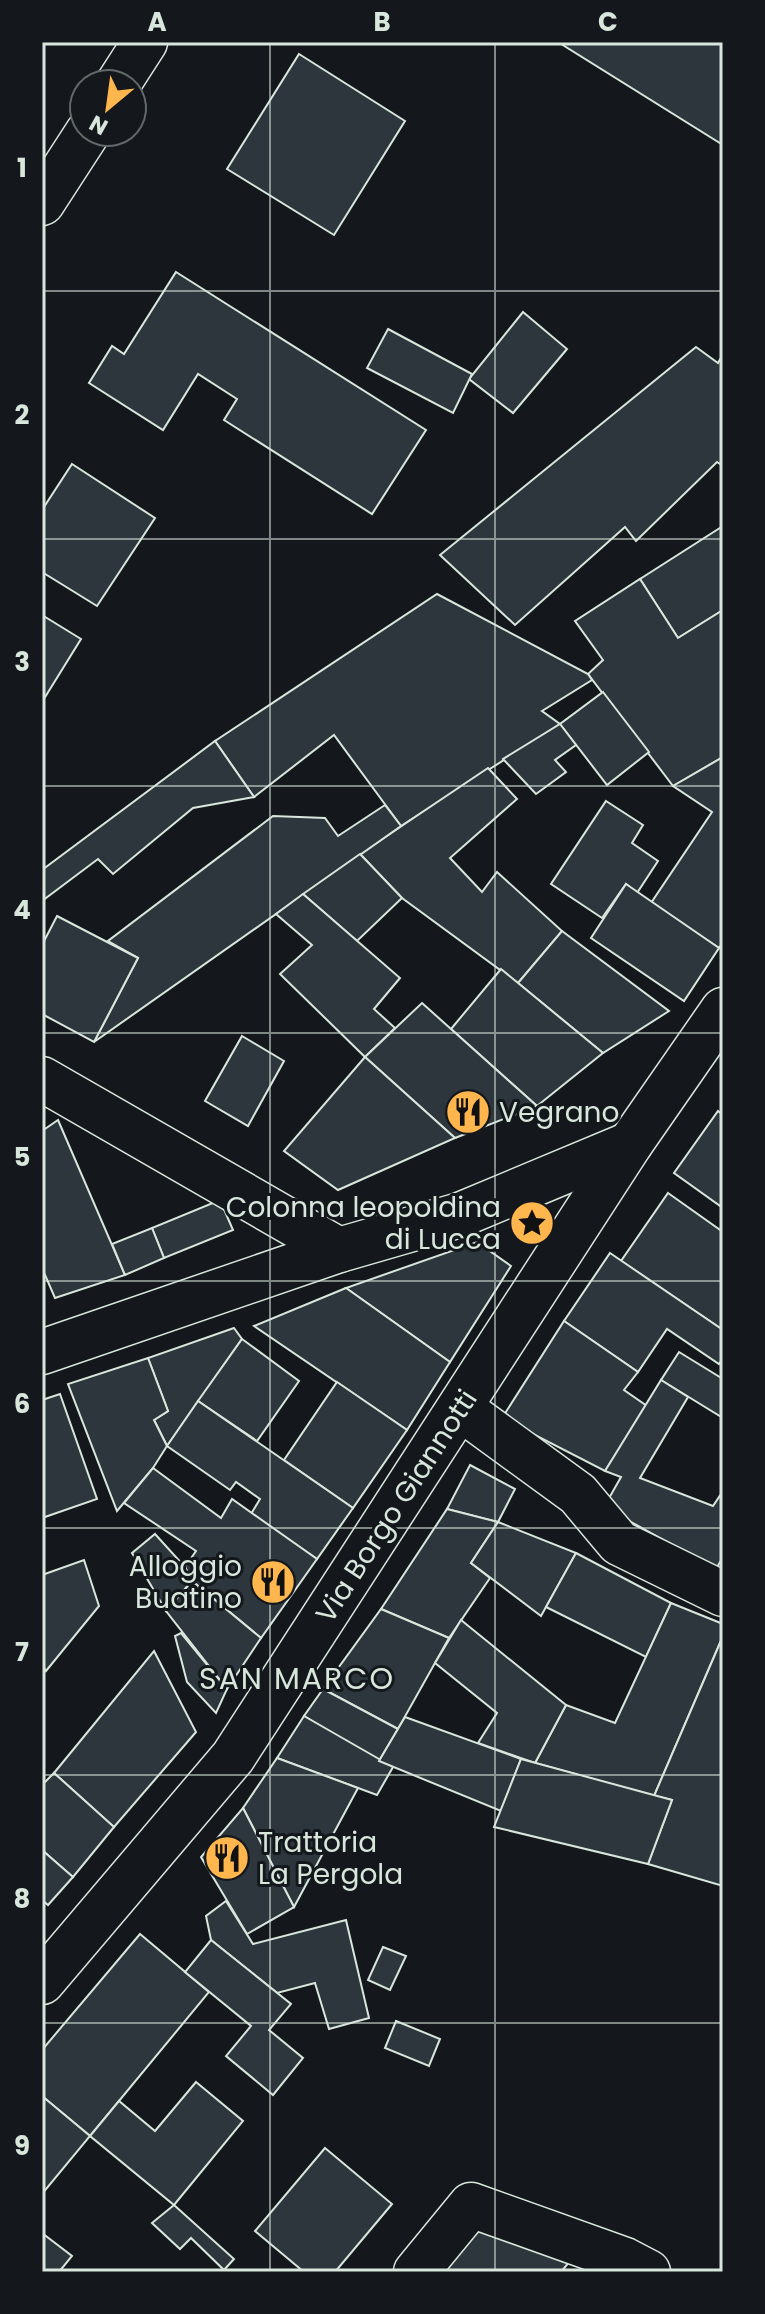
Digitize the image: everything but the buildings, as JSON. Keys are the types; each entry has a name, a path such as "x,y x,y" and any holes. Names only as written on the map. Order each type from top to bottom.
{"street":[{"path":"128,68 145,42"},
{"path":"42,203 78,148"},
{"name":"Via Borgo Giannotti","path":"42,1982 233,1757 630,1144 723,1010"},
{"path":"42,1079 339,1250"},
{"path":"42,1352 339,1250 460,1215 630,1144"},
{"path":"460,1408 578,1494 619,1543 723,1594"},
{"path":"416,2272 471,2205 625,2260 648,2272"}],"place":[{"name":"Vegrano","path":"468,1112"},
{"name":"Colonna leopoldina di Lucca","path":"532,1223"},
{"name":"Alloggio Buatino","path":"273,1582"},
{"name":"Trattoria La Pergola","path":"227,1858"}],"district":[{"name":"SAN MARCO","path":"297,1679"}]}
